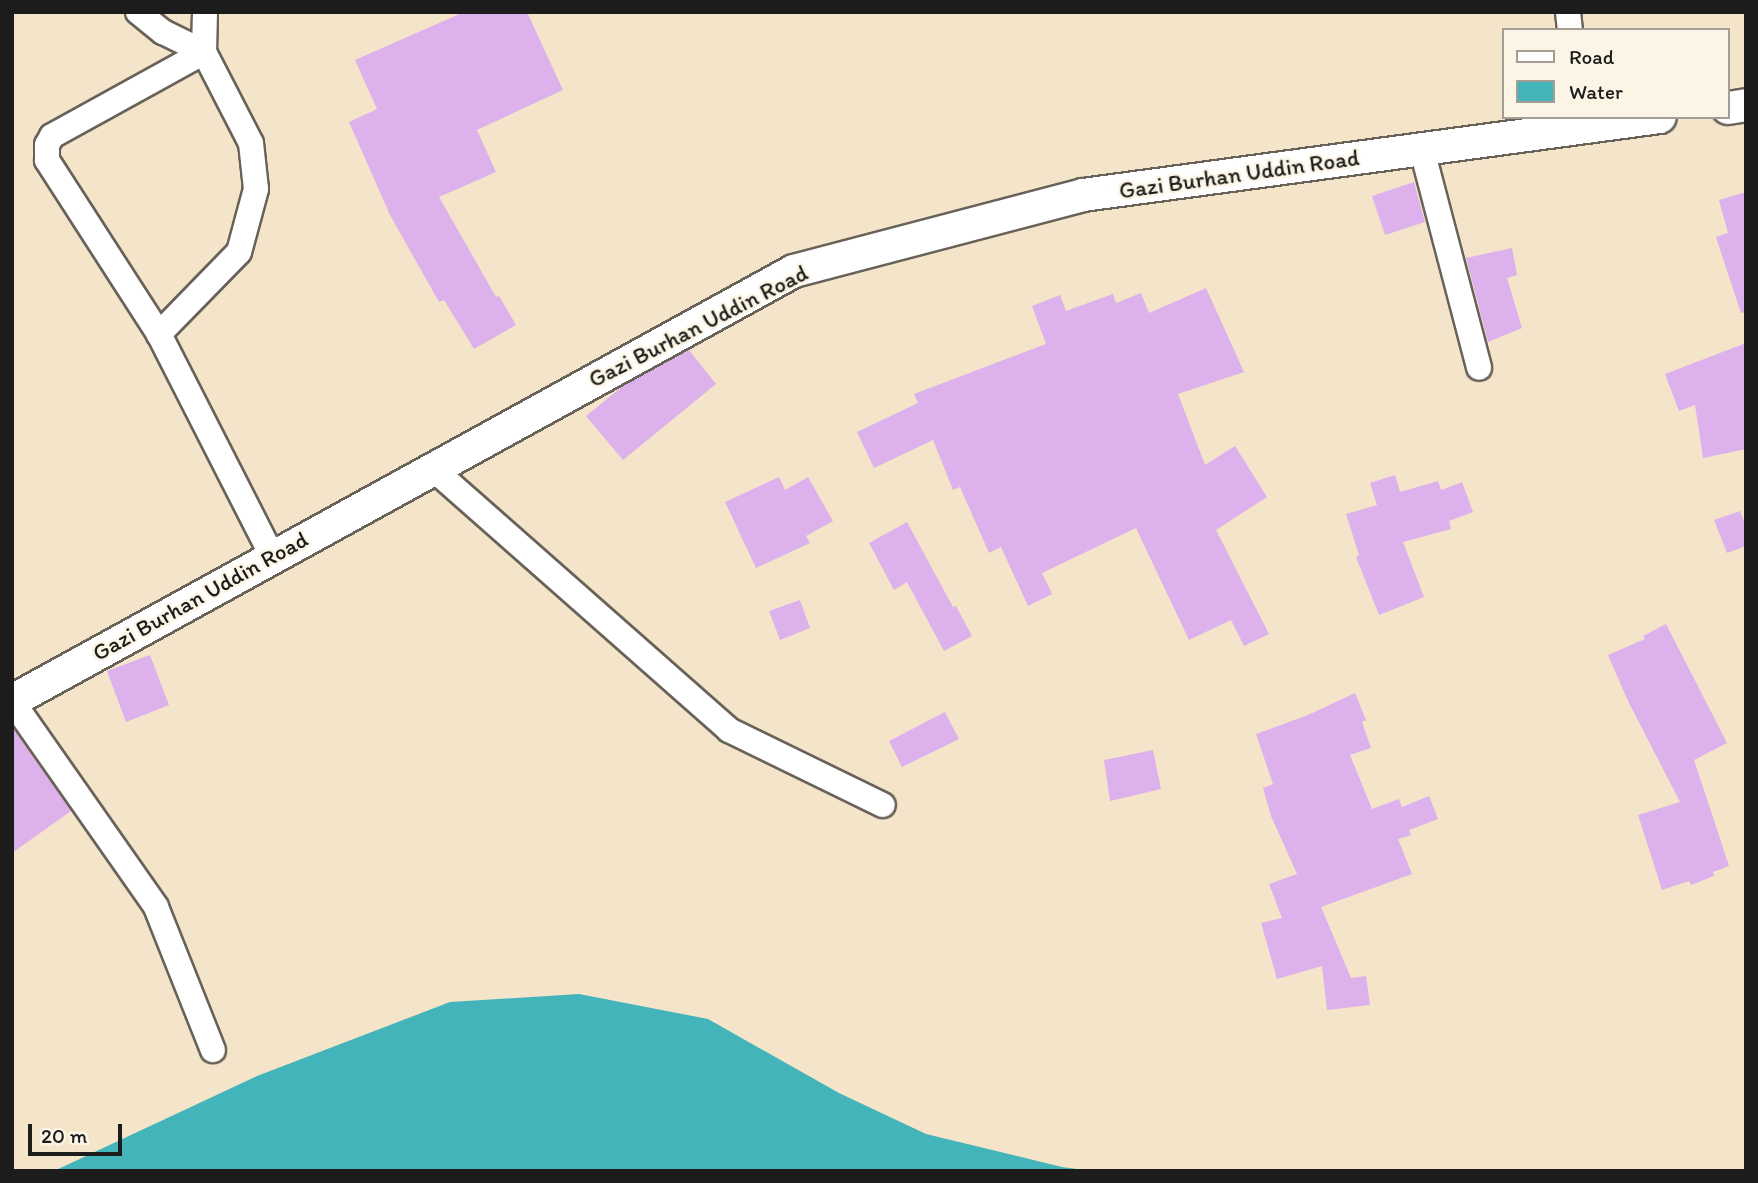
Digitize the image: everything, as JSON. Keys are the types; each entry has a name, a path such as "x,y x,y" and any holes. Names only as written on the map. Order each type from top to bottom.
{"street":[{"path":"138,12 163,32 204,52"},
{"path":"159,334 239,252 256,189 251,144 204,52 205,12"},
{"path":"204,52 52,136 47,145 47,160 159,334 272,556"},
{"name":"Gazi Burhan Uddin Road","path":"12,701 794,271 1083,195 1422,150 1579,122 1628,119"},
{"path":"1422,150 1479,368"},
{"path":"432,468 729,730 883,805"},
{"path":"12,701 156,907 213,1050"}],"water":[{"path":"579,994 708,1019 839,1093 926,1134 1062,1167 1092,1171 54,1171 257,1076 450,1002"}],"building":[{"path":"464,12 527,12 563,90 477,130 496,172 439,197 496,297 499,296 516,325 474,349 444,300 439,302 390,215 349,122 377,109 355,60"},
{"path":"1414,182 1425,222 1385,235 1372,196"},
{"path":"1746,192 1746,312 1741,313 1716,237 1728,233 1719,200"},
{"path":"1512,248 1517,275 1507,278 1522,328 1488,342 1466,258"},
{"path":"1206,288 1244,372 1178,394 1205,465 1235,446 1267,497 1216,530 1269,634 1244,646 1231,620 1189,640 1136,528 1042,573 1052,594 1028,606 1001,547 989,553 960,487 953,490 933,440 874,468 857,432 918,403 914,394 1046,344 1032,306 1060,295 1066,311 1113,294 1116,303 1141,293 1149,313"},
{"path":"1746,343 1746,449 1703,458 1695,405 1679,411 1665,374"},
{"path":"689,350 716,384 623,460 586,416 623,386"},
{"path":"1395,475 1400,492 1438,481 1441,490 1462,482 1473,512 1449,521 1451,529 1403,542 1424,597 1379,615 1356,557 1359,555 1346,514 1377,505 1370,483"},
{"path":"779,477 785,490 808,477 833,521 806,536 810,543 756,568 725,502"},
{"path":"1740,511 1746,526 1746,546 1727,553 1714,520"},
{"path":"907,522 953,607 956,606 972,636 944,651 907,582 894,590 869,543"},
{"path":"800,600 810,628 780,640 769,611"},
{"path":"1666,624 1727,743 1694,760 1729,866 1713,872 1714,876 1691,885 1689,881 1662,890 1638,815 1680,802 1628,701 1608,655 1645,639 1643,636"},
{"path":"150,655 169,705 126,722 107,671"},
{"path":"1355,693 1366,720 1362,722 1371,748 1350,755 1372,809 1399,799 1402,807 1429,796 1438,819 1409,830 1411,835 1398,839 1412,874 1321,907 1351,978 1366,976 1370,1005 1327,1010 1322,966 1277,979 1261,923 1282,918 1269,884 1297,874 1271,816 1263,788 1273,784 1256,734 1308,715"},
{"path":"945,712 959,739 902,767 889,741"},
{"path":"12,727 71,811 12,853"},
{"path":"1153,750 1161,789 1110,801 1104,760"}]}
